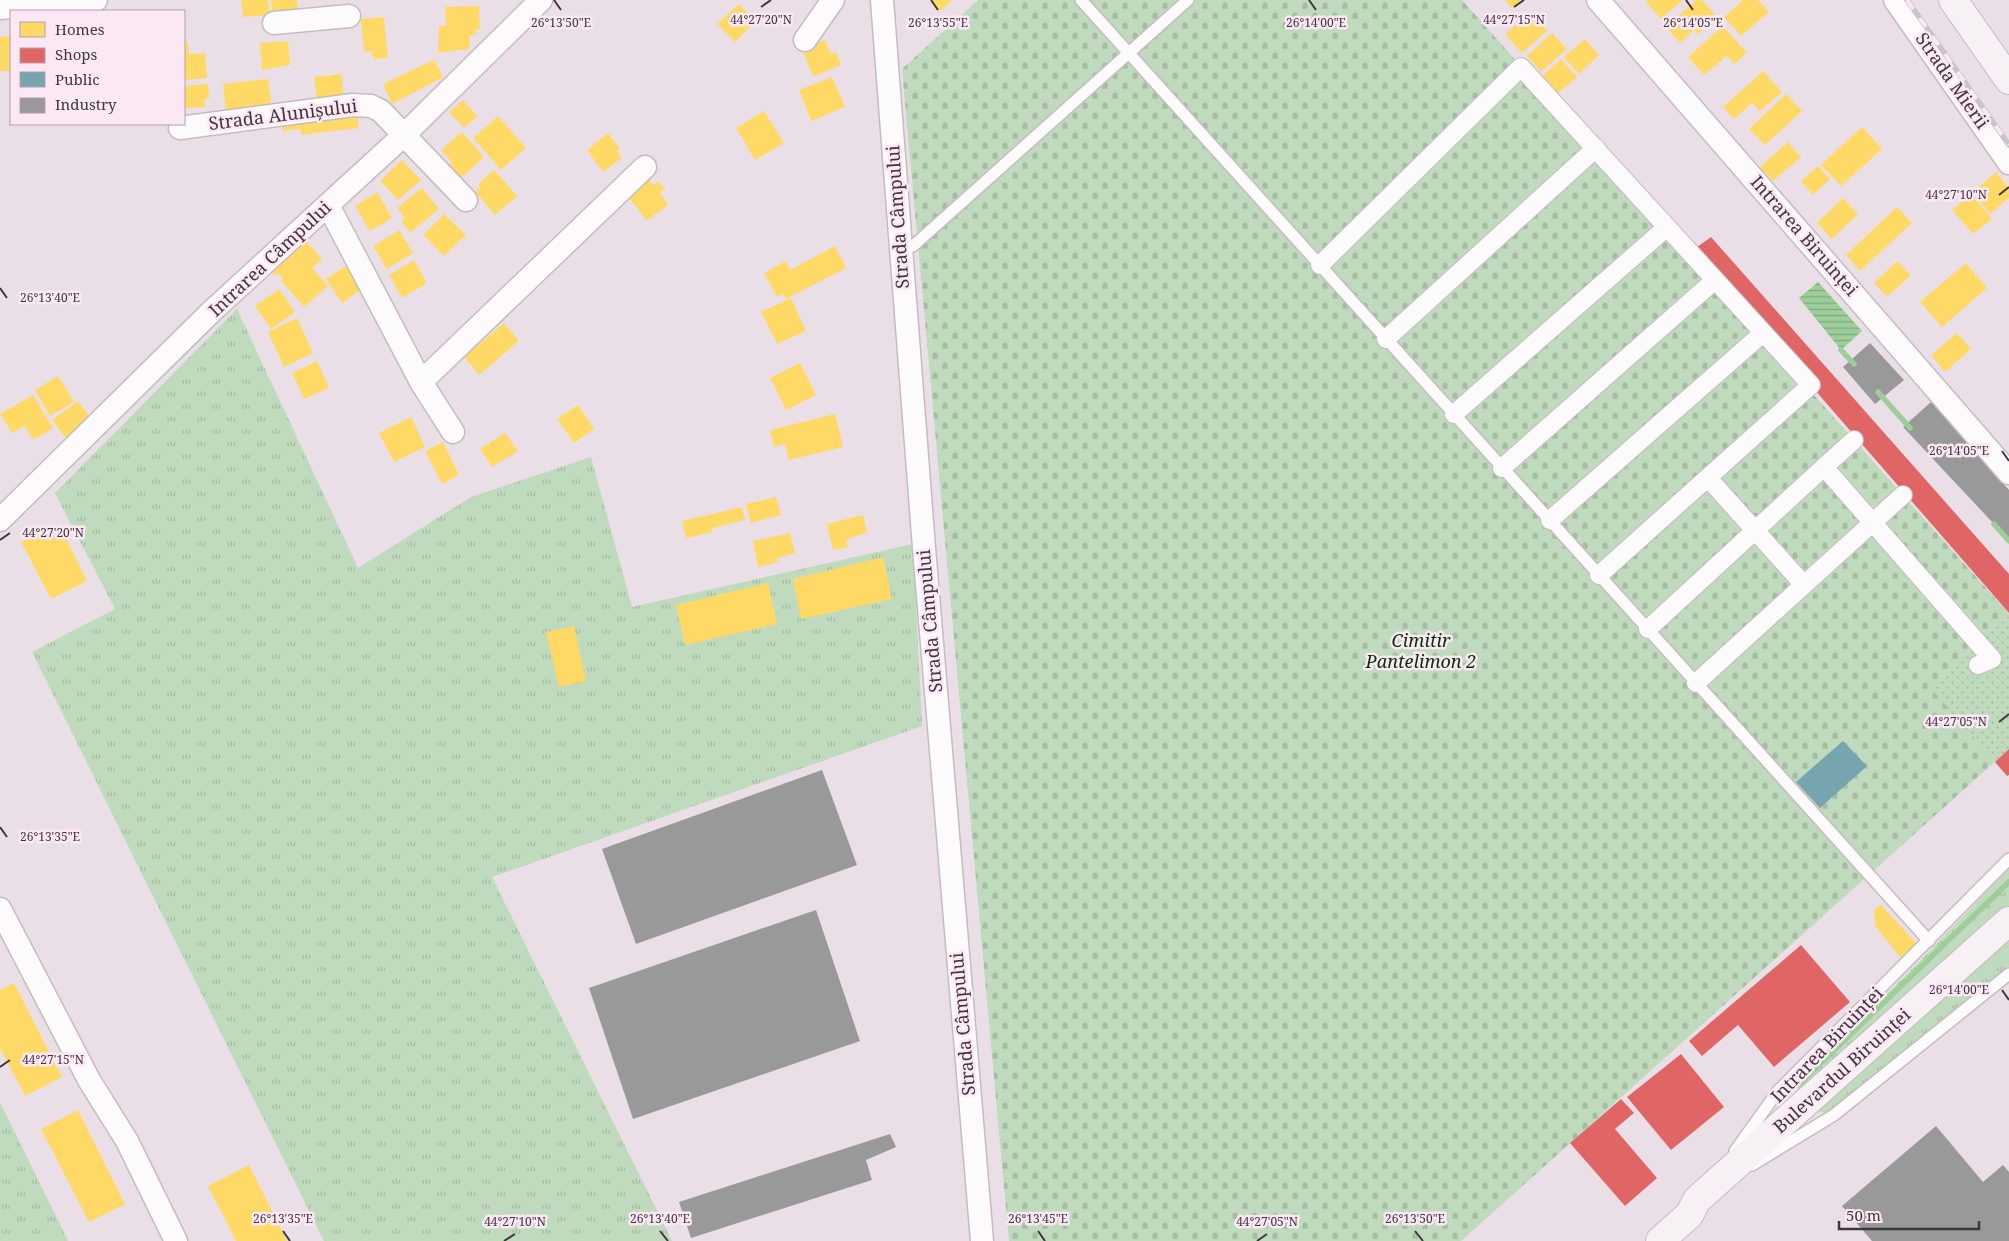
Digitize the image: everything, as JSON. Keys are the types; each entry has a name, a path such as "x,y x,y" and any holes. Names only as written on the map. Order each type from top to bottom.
{"main road":[{"path":"1953,0 2009,80"},
{"name":"Bulevardul Biruinței","path":"1660,1241 1689,1215 1702,1195 2009,921"},
{"name":"Bulevardul Biruinței","path":"1641,1241 1681,1205 1702,1195"}],"street":[{"path":"0,8 96,0"},
{"name":"Intrarea Câmpului","path":"0,520 212,312 404,134 541,0"},
{"path":"806,40 833,0"},
{"name":"Strada Câmpului","path":"882,0 925,558 982,1241"},
{"name":"Intrarea Biruinței","path":"1598,0 2009,473"},
{"name":"Strada Mierii","path":"1895,0 2009,163"},
{"path":"274,23 323,9 349,16"},
{"path":"1320,265 1521,66 1811,385 1599,576"},
{"name":"Strada Alunișului","path":"180,128 363,105 381,111 466,200"},
{"path":"1386,339 1596,148"},
{"path":"420,382 645,168"},
{"path":"328,205 420,382 454,432"},
{"path":"1454,414 1667,227"},
{"path":"1502,468 1715,280"},
{"path":"1550,520 1763,333"},
{"path":"1648,629 1854,440"},
{"path":"1824,467 1992,659 1978,665"},
{"path":"1708,478 1804,585"},
{"path":"1696,683 1902,495"},
{"path":"0,909 89,1080 127,1141 176,1241"}],"lane":[{"path":"1082,0 1929,941"},
{"path":"913,246 1130,54 1188,0"},
{"name":"Intrarea Biruinței","path":"1702,1195 1778,1091 2009,860"},
{"path":"1702,1195 1834,1115 2009,974"}],"green space":[{"name":"Cimitir Pantelimon 2","path":"978,0 1462,0 2009,614 2009,749 1461,1241 1009,1241 902,69"},
{"path":"237,309 358,568 471,497 591,457 632,607 913,544 922,726 492,877 672,1241 324,1241 32,652 115,609 55,493"},
{"path":"2009,616 2009,749 1995,762 1929,686"},
{"path":"2009,869 2009,966 1827,1113 1815,1111 1795,1085 1922,959"},
{"path":"0,1102 68,1241 0,1241"}],"shaded area":[{"path":"1818,282 1862,331 1841,350 1799,298"}],"building: Homes":[{"path":"241,0 268,0 270,15 243,17"},
{"path":"271,0 297,0 298,13 273,15"},
{"path":"931,0 952,0 940,11"},
{"path":"1505,0 1522,0 1512,8"},
{"path":"1648,0 1683,0 1661,19 1646,2"},
{"path":"1696,0 1702,0 1717,17 1698,34 1694,30 1680,43 1666,27"},
{"path":"1743,0 1758,0 1769,12 1741,36 1724,17"},
{"path":"739,4 756,21 735,42 717,24"},
{"path":"479,6 480,29 475,30 476,35 470,35 469,49 438,53 439,26 446,26 445,7"},
{"path":"1530,12 1547,31 1522,53 1505,34"},
{"path":"384,17 388,58 373,59 372,51 364,52 361,19"},
{"path":"1723,26 1747,53 1734,64 1727,56 1704,75 1688,57"},
{"path":"1552,33 1567,49 1541,72 1527,56"},
{"path":"10,36 10,71 0,71 0,37"},
{"path":"1585,39 1599,55 1579,74 1564,57"},
{"path":"825,40 831,54 836,52 841,65 813,77 802,49"},
{"path":"288,41 290,65 262,70 260,43"},
{"path":"185,42 188,42 189,54 205,53 207,78 185,80"},
{"path":"1561,59 1577,77 1555,96 1539,79"},
{"path":"434,60 443,77 392,104 383,84"},
{"path":"1763,71 1782,92 1760,111 1752,103 1734,119 1723,107"},
{"path":"341,74 344,96 317,99 314,77"},
{"path":"832,77 845,107 811,121 799,90"},
{"path":"268,79 272,108 226,113 223,84"},
{"path":"208,84 209,99 204,99 205,107 185,108 185,86"},
{"path":"1786,94 1802,111 1765,145 1749,129"},
{"path":"463,100 477,116 464,128 449,112"},
{"path":"357,110 359,128 301,135 300,129 283,131 282,119"},
{"path":"764,111 784,143 755,160 736,128"},
{"path":"498,116 526,148 501,170 473,138"},
{"path":"1862,127 1882,149 1841,186 1821,165"},
{"path":"462,132 484,157 458,181 446,167 452,162 441,150"},
{"path":"608,133 620,149 617,151 622,158 603,172 587,150"},
{"path":"1788,142 1801,157 1773,181 1760,167"},
{"path":"402,160 421,180 398,200 380,181"},
{"path":"1818,166 1830,179 1813,195 1801,181"},
{"path":"494,170 517,196 495,215 475,192 481,187 478,184"},
{"path":"1996,172 2009,188 2009,198 1990,214 1973,192"},
{"path":"647,177 653,185 658,181 665,189 660,193 668,205 647,221 626,194"},
{"path":"422,188 439,209 410,233 401,221 405,218 397,208"},
{"path":"377,192 392,218 370,231 355,206"},
{"path":"1971,194 1992,219 1973,234 1952,210"},
{"path":"1843,198 1858,214 1832,239 1817,223"},
{"path":"1897,207 1912,223 1860,271 1846,255"},
{"path":"444,214 466,235 444,256 423,235"},
{"path":"399,230 413,253 387,269 373,246"},
{"path":"305,240 322,259 312,268 328,286 304,307 281,281 283,279 278,273 275,276 271,271"},
{"path":"835,246 846,268 786,299 783,294 777,297 764,273 786,261 790,270"},
{"path":"414,260 427,283 402,298 389,275"},
{"path":"1897,261 1911,275 1887,297 1874,283"},
{"path":"1966,263 1987,288 1942,327 1920,302"},
{"path":"348,264 363,288 342,303 326,279"},
{"path":"279,289 295,312 271,329 255,306"},
{"path":"791,298 806,331 777,344 761,312"},
{"path":"297,318 313,353 284,367 268,332"},
{"path":"504,323 519,341 479,375 464,357"},
{"path":"1957,333 1971,349 1945,372 1931,355"},
{"path":"317,361 329,388 304,399 292,373"},
{"path":"800,363 816,395 786,410 770,378"},
{"path":"58,376 74,402 50,416 35,390"},
{"path":"33,395 53,428 33,440 25,426 12,433 0,414"},
{"path":"78,401 91,419 66,438 52,420"},
{"path":"578,405 594,429 574,443 557,419"},
{"path":"835,414 843,447 789,460 785,444 774,447 770,430"},
{"path":"411,417 425,447 394,462 379,433"},
{"path":"505,433 518,451 492,467 480,449"},
{"path":"443,442 459,475 442,484 425,451"},
{"path":"776,497 781,515 751,523 746,504"},
{"path":"742,507 745,520 712,528 713,532 686,538 682,521"},
{"path":"863,515 867,532 846,540 848,547 833,550 827,524"},
{"path":"40,532 45,541 63,532 87,581 51,599 21,542"},
{"path":"790,533 795,553 777,558 778,562 758,567 753,541"},
{"path":"883,557 892,599 801,619 793,579"},
{"path":"768,583 777,624 685,645 676,605"},
{"path":"574,626 586,681 559,687 546,632"},
{"path":"1881,905 1917,944 1901,958 1875,926 1874,910"},
{"path":"14,983 62,1077 25,1096 0,1048 0,990"},
{"path":"78,1110 125,1204 89,1222 41,1129"},
{"path":"249,1165 287,1241 236,1241 208,1186"}],"building: Shops":[{"path":"1711,237 2009,574 2009,613 1693,250"},
{"path":"2009,749 2009,775 2007,776 1995,762"},
{"path":"1801,945 1850,1002 1774,1067 1738,1025 1702,1056 1689,1041"},
{"path":"1681,1054 1724,1107 1671,1150 1627,1097"},
{"path":"1621,1099 1634,1113 1615,1129 1657,1178 1625,1206 1570,1143"}],"building: Public":[{"path":"1843,741 1867,766 1820,808 1796,782"}],"building: Industry":[{"path":"1870,343 1904,380 1875,404 1843,367"},
{"path":"1931,402 2009,490 2009,540 1903,427"},
{"path":"822,770 857,865 636,944 602,849"},
{"path":"816,910 860,1041 633,1119 589,988"},
{"path":"1936,1126 1983,1182 2003,1165 2009,1172 2009,1241 1872,1241 1842,1206"},
{"path":"890,1134 896,1147 866,1160 872,1180 691,1238 679,1202"}],"waterway":[{"path":"1841,350 1854,364"},
{"path":"1878,392 1910,428"},
{"path":"1994,524 2009,541"},
{"path":"1798,1085 2009,882"}],"railway":[{"path":"1907,0 2009,145"}]}
